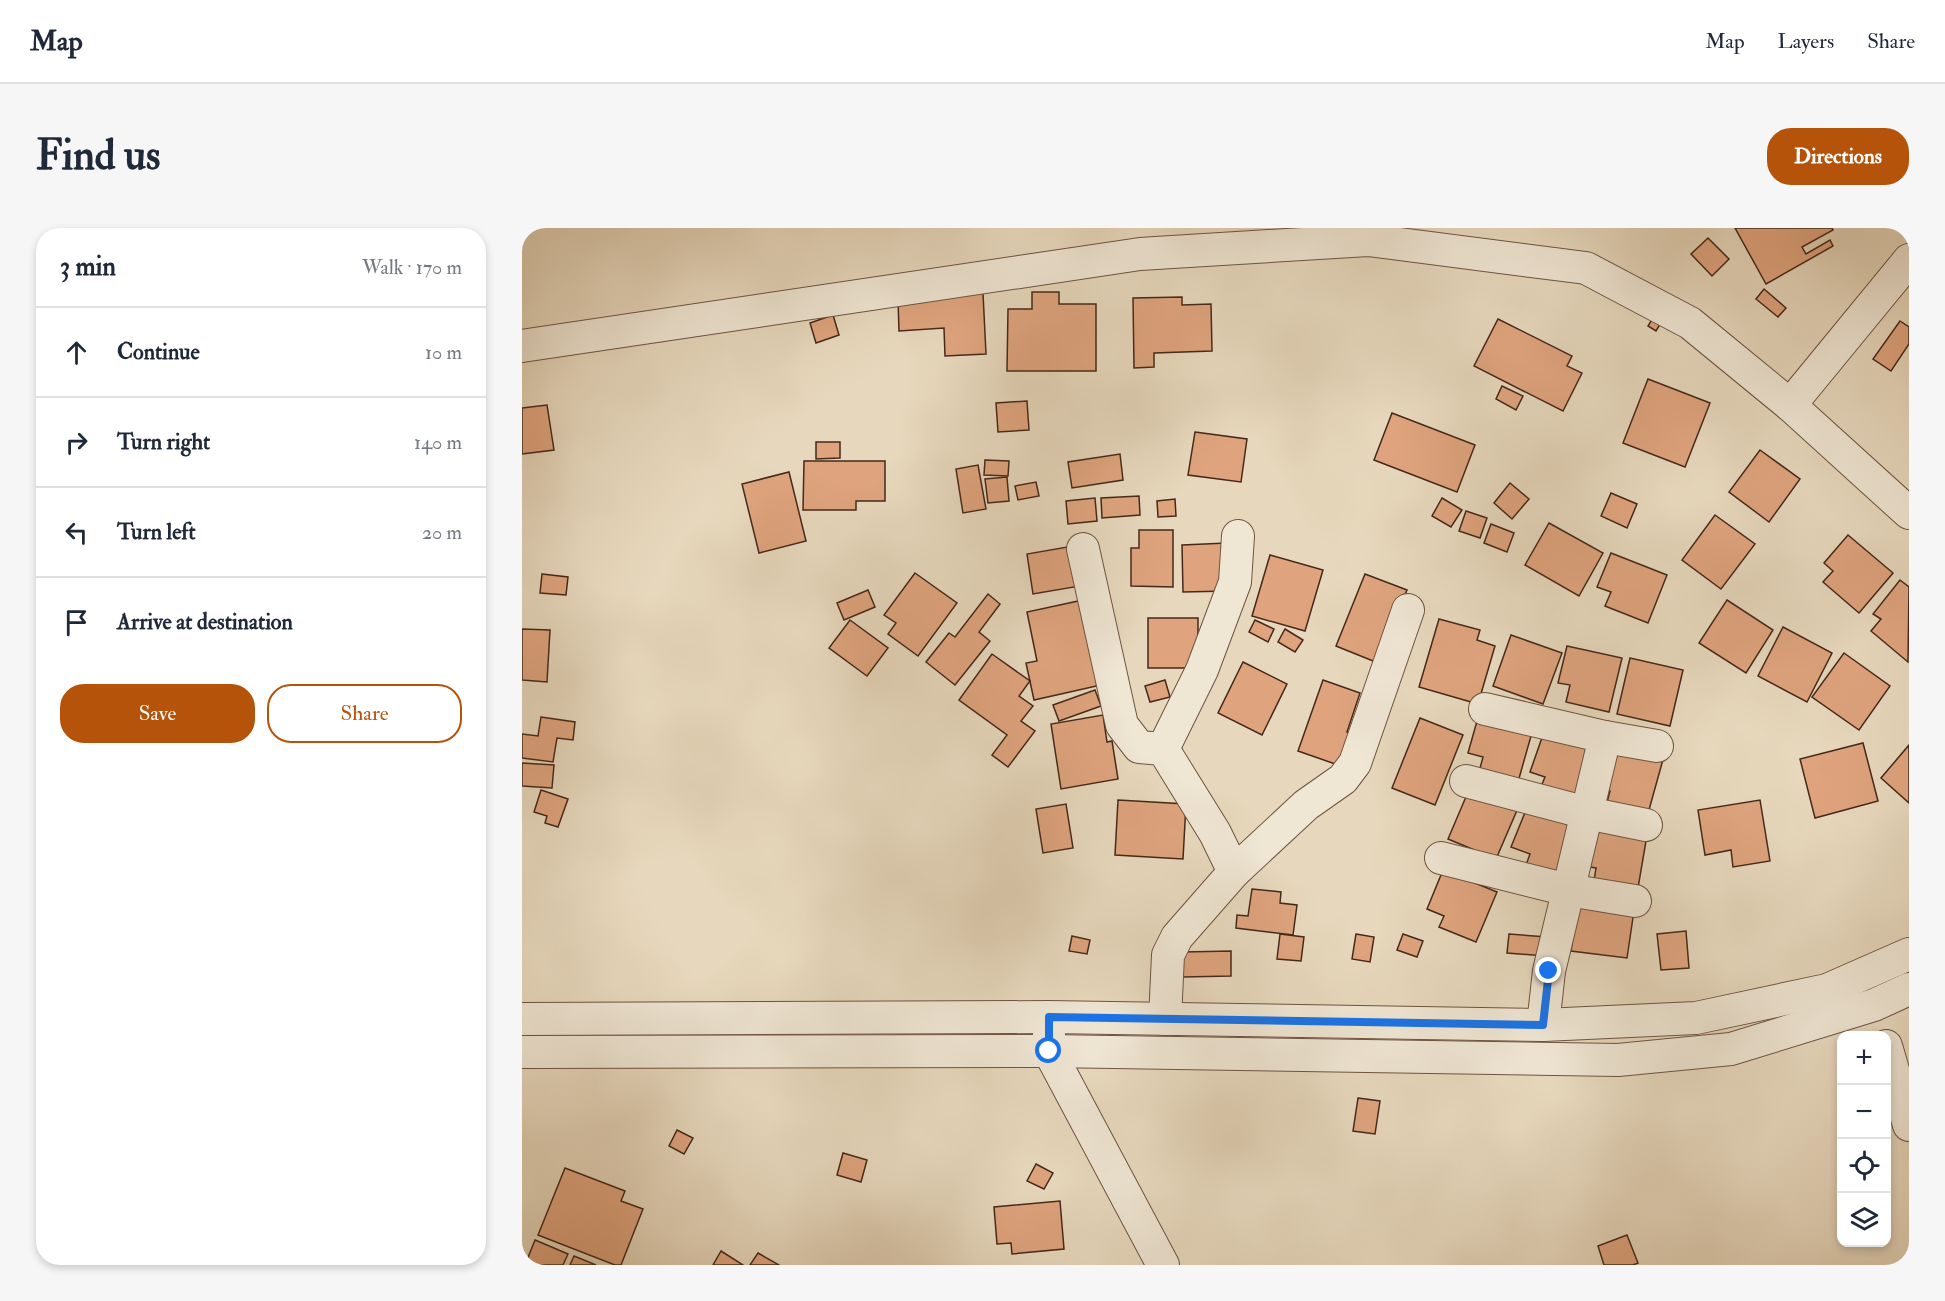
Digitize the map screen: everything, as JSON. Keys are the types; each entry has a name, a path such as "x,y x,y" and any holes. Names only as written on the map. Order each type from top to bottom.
{"street":[{"path":"522,346 1140,254 1368,240 1586,268 1690,323 1790,405 1909,513"},
{"path":"1790,405 1909,260"},
{"path":"1162,750 1202,670 1235,582 1238,536"},
{"path":"1083,549 1122,726 1139,747 1162,750 1215,832 1234,872"},
{"path":"1165,1019 1168,956 1177,937 1234,872 1306,805 1343,779 1355,763 1408,610"},
{"path":"1485,709 1605,737 1657,746"},
{"path":"1543,1025 1549,971 1605,737"},
{"path":"1466,781 1587,813 1646,825"},
{"path":"1441,858 1569,890 1635,901"},
{"path":"522,1019 1049,1017 1543,1025 1696,1018 1827,990 1909,954"},
{"path":"522,1052 1049,1051 1618,1060 1731,1049 1874,1005 1909,989"},
{"path":"1874,1005 1882,1031"},
{"path":"1049,1017 1049,1051 1163,1265"},
{"path":"1891,1060 1909,1125"}],"building":[{"path":"1735,228 1832,228 1833,230 1802,247 1806,254 1830,240 1833,246 1766,284"},
{"path":"1708,238 1729,259 1712,276 1691,254"},
{"path":"1764,289 1786,308 1778,317 1756,299"},
{"path":"1032,292 1059,292 1059,304 1096,304 1096,371 1007,371 1008,309 1032,309"},
{"path":"983,293 986,354 945,356 944,328 899,331 898,299"},
{"path":"1182,297 1182,305 1211,304 1212,351 1154,353 1154,367 1134,368 1133,298"},
{"path":"1657,311 1665,316 1656,331 1648,326"},
{"path":"833,315 839,335 816,343 810,323"},
{"path":"1498,319 1572,356 1567,366 1582,373 1563,411 1474,366"},
{"path":"1900,321 1909,327 1909,344 1891,371 1873,359"},
{"path":"1648,379 1710,403 1685,467 1623,443"},
{"path":"1502,386 1523,396 1516,410 1496,399"},
{"path":"1027,401 1029,430 998,432 996,403"},
{"path":"547,405 554,450 522,454 522,408"},
{"path":"1392,413 1475,445 1457,492 1374,460"},
{"path":"1195,432 1247,439 1241,482 1188,475"},
{"path":"816,442 840,442 840,458 816,459"},
{"path":"1760,450 1800,479 1769,522 1729,492"},
{"path":"1120,454 1123,480 1072,488 1068,462"},
{"path":"985,460 1009,461 1008,476 984,475"},
{"path":"804,461 885,461 885,501 856,501 856,510 803,510"},
{"path":"978,465 986,509 963,513 956,469"},
{"path":"789,472 806,541 759,553 742,484"},
{"path":"1007,477 1009,501 988,503 985,479"},
{"path":"1036,482 1039,496 1018,500 1015,486"},
{"path":"1510,483 1529,499 1512,519 1494,503"},
{"path":"1611,493 1637,504 1627,528 1601,516"},
{"path":"1139,496 1140,515 1102,518 1101,498"},
{"path":"1095,498 1097,521 1068,524 1066,501"},
{"path":"1442,498 1462,510 1451,527 1432,516"},
{"path":"1175,499 1176,516 1158,517 1157,501"},
{"path":"1466,511 1487,518 1480,538 1459,531"},
{"path":"1715,515 1755,544 1721,589 1682,560"},
{"path":"1549,523 1603,553 1579,596 1525,565"},
{"path":"1491,524 1514,533 1507,552 1484,543"},
{"path":"1139,530 1173,530 1173,587 1131,586 1131,548 1139,548"},
{"path":"1848,535 1893,573 1859,613 1823,582 1833,571 1824,563"},
{"path":"1227,543 1228,591 1183,592 1182,545"},
{"path":"1073,546 1080,586 1033,594 1027,554"},
{"path":"1611,553 1667,575 1648,623 1605,606 1611,592 1597,587"},
{"path":"1270,555 1323,570 1305,631 1252,616"},
{"path":"915,573 957,603 918,656 888,634 896,623 884,615"},
{"path":"542,574 568,577 566,595 540,593"},
{"path":"1365,574 1407,590 1378,663 1336,646"},
{"path":"1900,580 1909,587 1908,662 1871,631 1881,619 1873,614"},
{"path":"868,590 875,607 844,620 837,603"},
{"path":"988,594 1000,604 979,632 990,641 955,685 926,662 949,633 955,637"},
{"path":"1083,600 1101,685 1034,700 1026,663 1037,661 1027,612"},
{"path":"1727,600 1773,630 1746,673 1699,643"},
{"path":"1148,618 1198,618 1198,668 1148,668"},
{"path":"1439,619 1480,630 1477,640 1495,646 1478,704 1419,687"},
{"path":"850,620 888,648 867,676 829,648"},
{"path":"1255,620 1274,629 1268,642 1249,632"},
{"path":"1783,627 1832,653 1807,702 1758,676"},
{"path":"522,629 550,630 547,682 522,680"},
{"path":"1285,629 1303,640 1295,652 1278,642"},
{"path":"1511,635 1562,653 1543,704 1493,686"},
{"path":"1567,646 1622,658 1609,712 1566,702 1570,685 1558,683"},
{"path":"1844,653 1890,686 1859,730 1812,697"},
{"path":"992,654 1030,681 1019,696 1033,706 1021,721 1035,731 1008,767 992,755 1007,735 959,700"},
{"path":"1630,658 1683,670 1670,726 1617,714"},
{"path":"1243,662 1287,684 1262,735 1218,713"},
{"path":"1165,680 1170,697 1150,702 1145,686"},
{"path":"1323,680 1360,693 1347,732 1352,734 1341,766 1298,751"},
{"path":"1095,690 1101,706 1059,721 1053,705"},
{"path":"1479,714 1533,729 1518,782 1479,772 1483,757 1468,753"},
{"path":"1103,715 1107,742 1112,741 1118,779 1061,789 1051,724"},
{"path":"541,717 575,722 573,740 557,738 553,762 522,758 522,734 538,736"},
{"path":"1420,718 1463,735 1435,805 1392,788"},
{"path":"1544,732 1598,751 1579,803 1540,789 1545,777 1530,772"},
{"path":"1863,743 1878,801 1815,818 1800,759"},
{"path":"1909,745 1909,803 1881,778"},
{"path":"1607,750 1640,759 1642,750 1664,756 1647,817 1606,806 1610,791 1597,787"},
{"path":"522,763 554,765 552,788 522,786"},
{"path":"541,790 568,799 558,827 545,823 547,816 534,812"},
{"path":"1468,792 1521,801 1496,859 1448,839"},
{"path":"1118,800 1186,804 1183,859 1115,855"},
{"path":"1760,800 1770,861 1733,867 1731,850 1705,855 1698,810"},
{"path":"1066,804 1073,848 1043,853 1036,809"},
{"path":"1528,805 1581,826 1561,878 1526,865 1530,854 1511,847"},
{"path":"1590,826 1647,835 1637,894 1593,887 1596,868 1583,866"},
{"path":"1443,870 1497,892 1476,942 1439,927 1444,916 1427,909"},
{"path":"1252,889 1281,892 1280,903 1297,905 1293,935 1236,928 1237,915 1248,916"},
{"path":"1579,896 1635,904 1627,958 1571,951"},
{"path":"1686,931 1689,968 1661,970 1657,934"},
{"path":"1280,934 1304,937 1301,961 1277,959"},
{"path":"1356,934 1374,937 1370,962 1352,959"},
{"path":"1403,934 1423,941 1417,957 1397,950"},
{"path":"1509,934 1547,937 1545,956 1507,953"},
{"path":"1072,936 1090,940 1087,954 1069,951"},
{"path":"1231,951 1231,976 1183,977 1183,952"},
{"path":"1358,1098 1380,1101 1375,1134 1353,1131"},
{"path":"677,1130 693,1138 684,1154 669,1146"},
{"path":"843,1153 867,1160 861,1182 837,1175"},
{"path":"1036,1164 1053,1173 1044,1189 1027,1181"},
{"path":"565,1168 625,1191 621,1201 643,1209 621,1265 615,1265 538,1235"},
{"path":"1060,1201 1064,1249 1012,1254 1011,1243 997,1244 994,1207"},
{"path":"1627,1235 1638,1263 1604,1265 1598,1246"},
{"path":"535,1240 568,1254 563,1265 525,1265"},
{"path":"721,1251 743,1265 713,1265"},
{"path":"758,1253 779,1265 750,1265"},
{"path":"574,1256 596,1265 570,1265"}],"route":[{"path":"1049,1051 1049,1017 1543,1025 1549,971"}]}
